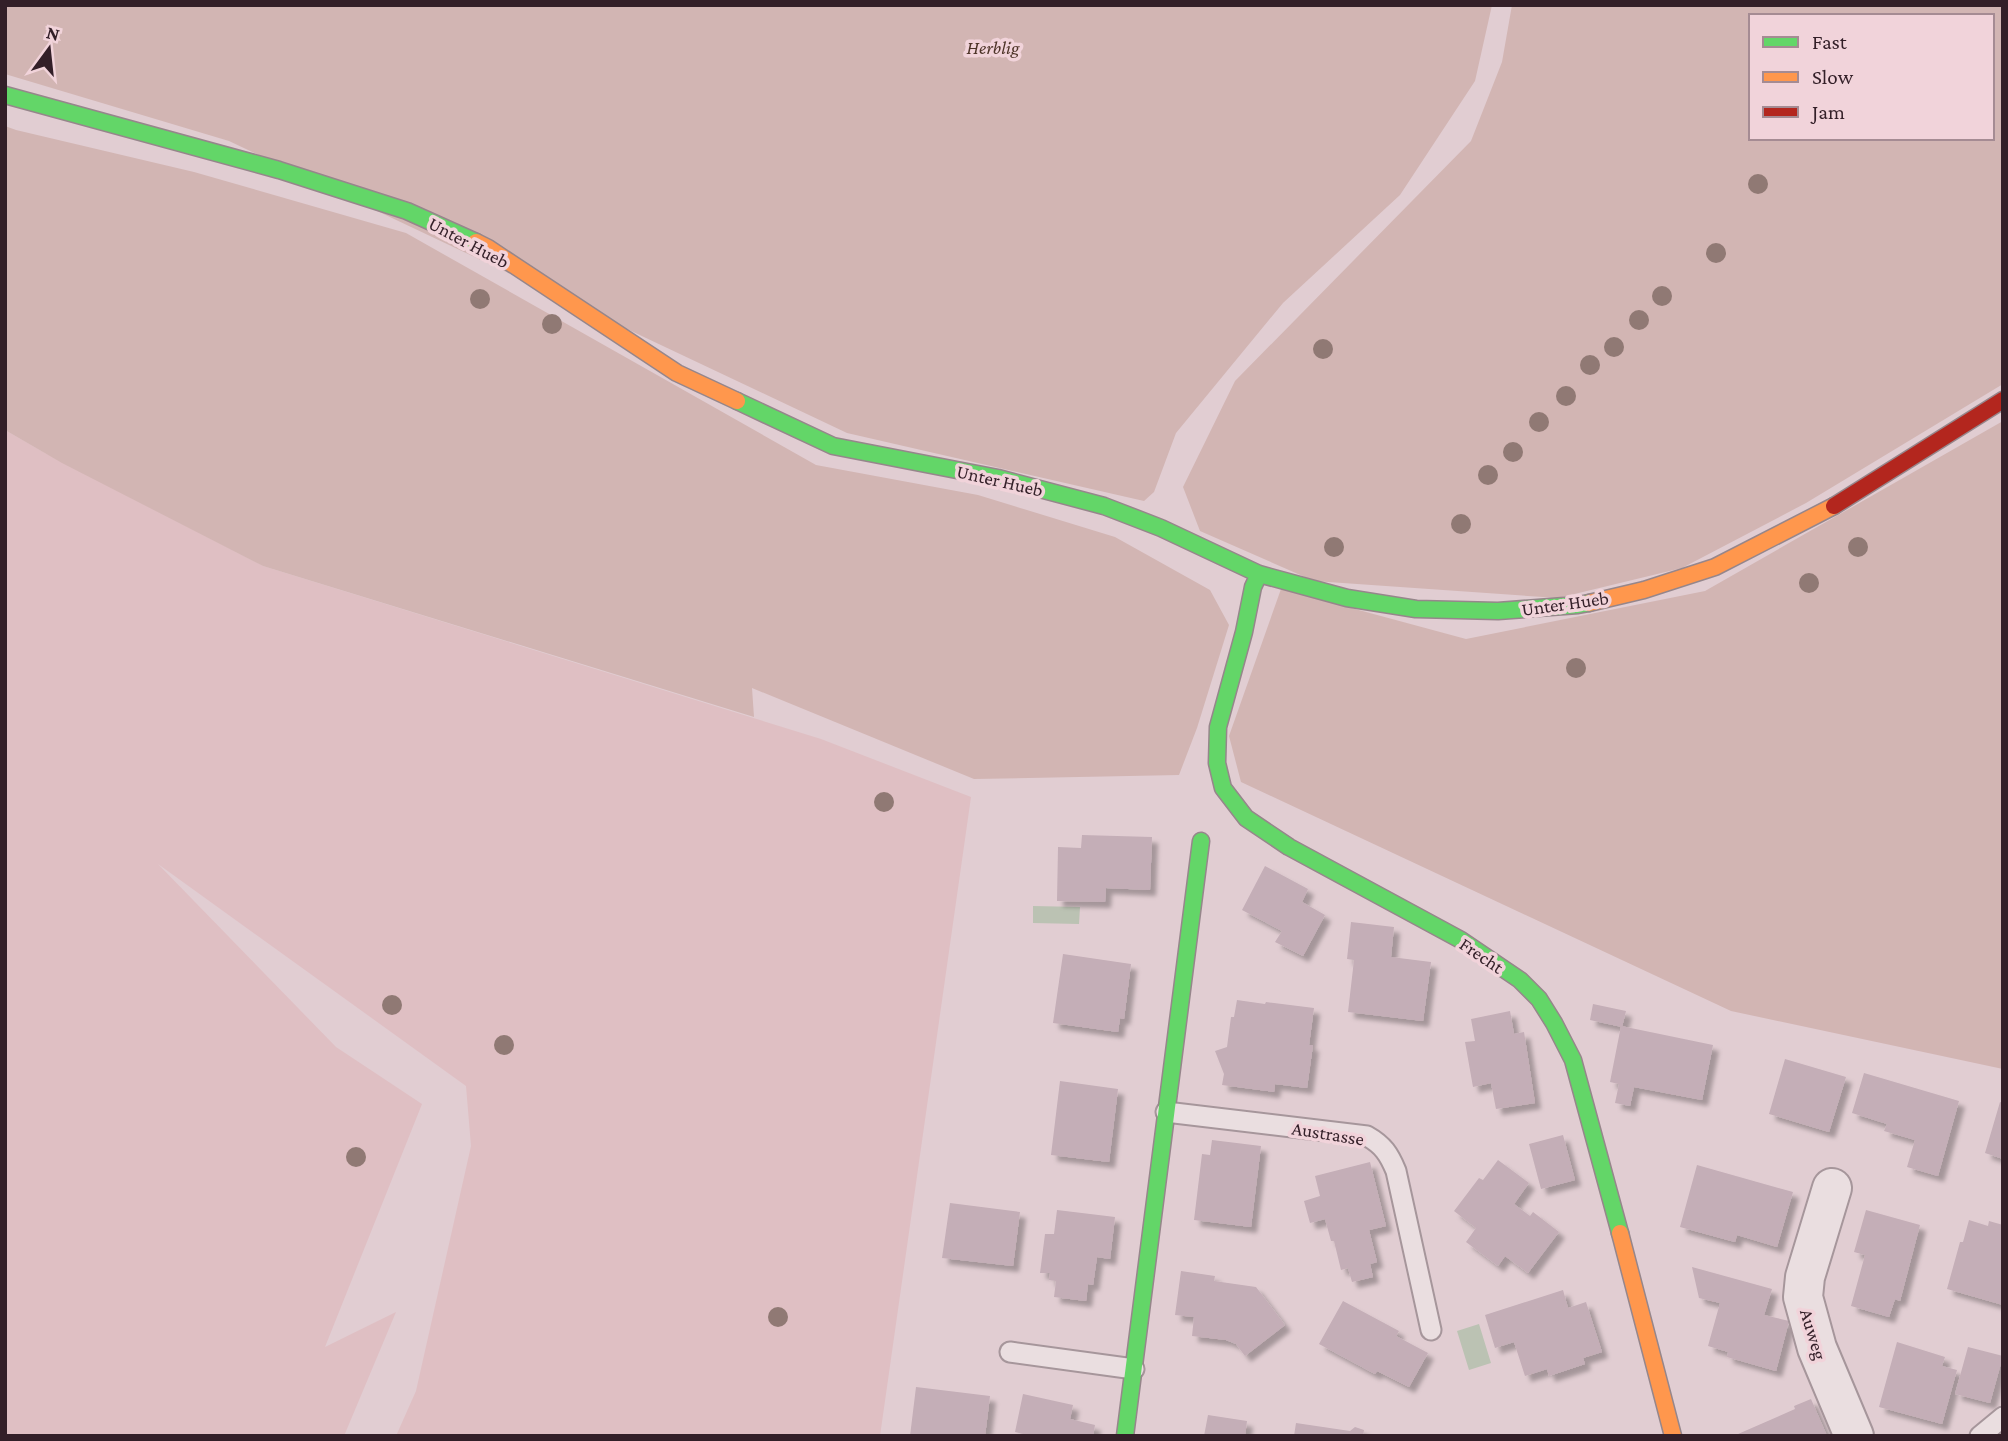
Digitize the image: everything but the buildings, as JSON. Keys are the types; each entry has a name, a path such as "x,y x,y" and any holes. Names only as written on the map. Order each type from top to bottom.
{"street":[{"name":"Unter Hueb","path":"5,96 279,170 407,211 488,248 677,373 834,446 998,478 1104,506 1161,528 1259,574 1347,598 1416,609 1498,611 1578,605 1644,590 1715,567 1833,507 2003,400"},
{"name":"Frecht","path":"1259,574 1253,587 1244,632 1218,727 1217,763 1223,788 1246,818 1278,840 1461,940 1520,980 1539,999 1573,1060 1673,1436"},
{"path":"1125,1436 1201,841"},
{"name":"Auweg","path":"1832,1188 1805,1277 1803,1297 1817,1348 1854,1436"}],"lane":[{"name":"Austrasse","path":"1166,1112 1367,1136 1380,1143 1390,1156 1396,1171 1431,1330"},
{"path":"1010,1352 1134,1369"},
{"path":"1980,1436 2003,1417"}],"shaded area":[{"path":"5,430 263,566 821,739 971,797 880,1436 396,1436 416,1391 471,1146 466,1086 158,864 336,1047 422,1104 325,1347 396,1312 344,1436 5,1436"},
{"path":"1033,906 1080,907 1079,924 1033,923"},
{"path":"1479,1324 1491,1363 1469,1370 1457,1331"}],"green space":[{"name":"Herblig","path":"5,5 1492,5 1475,81 1400,195 1283,303 1176,433 1154,492 1144,501 847,433 229,141 5,74"},
{"path":"1512,5 2003,5 2003,384 1806,503 1682,568 1558,598 1314,581 1200,531 1183,487 1235,381 1471,141 1502,62"},
{"path":"5,126 194,172 406,233 816,465 978,495 1115,537 1210,590 1229,625 1197,728 1179,775 974,779 752,688 754,717 263,566 62,463 5,430"},
{"path":"2003,421 2003,1069 1731,1011 1241,782 1229,736 1281,589 1466,639 1705,591"}],"traffic: fast":[{"path":"5,95 279,170 407,211 476,242"},
{"path":"737,401 833,446 998,478 1104,506 1161,528 1259,574 1347,598 1416,609 1498,611 1589,603"},
{"path":"1259,574 1253,587 1244,632 1218,727 1217,763 1223,788 1246,818 1289,847 1461,940 1520,980 1539,999 1573,1060 1620,1233"},
{"path":"1125,1436 1201,841"}],"traffic: slow":[{"path":"476,242 677,373 737,401"},
{"path":"1589,603 1644,590 1715,567 1834,506"},
{"path":"1620,1233 1673,1436"}],"traffic: jam":[{"path":"1834,506 2003,400"}]}
